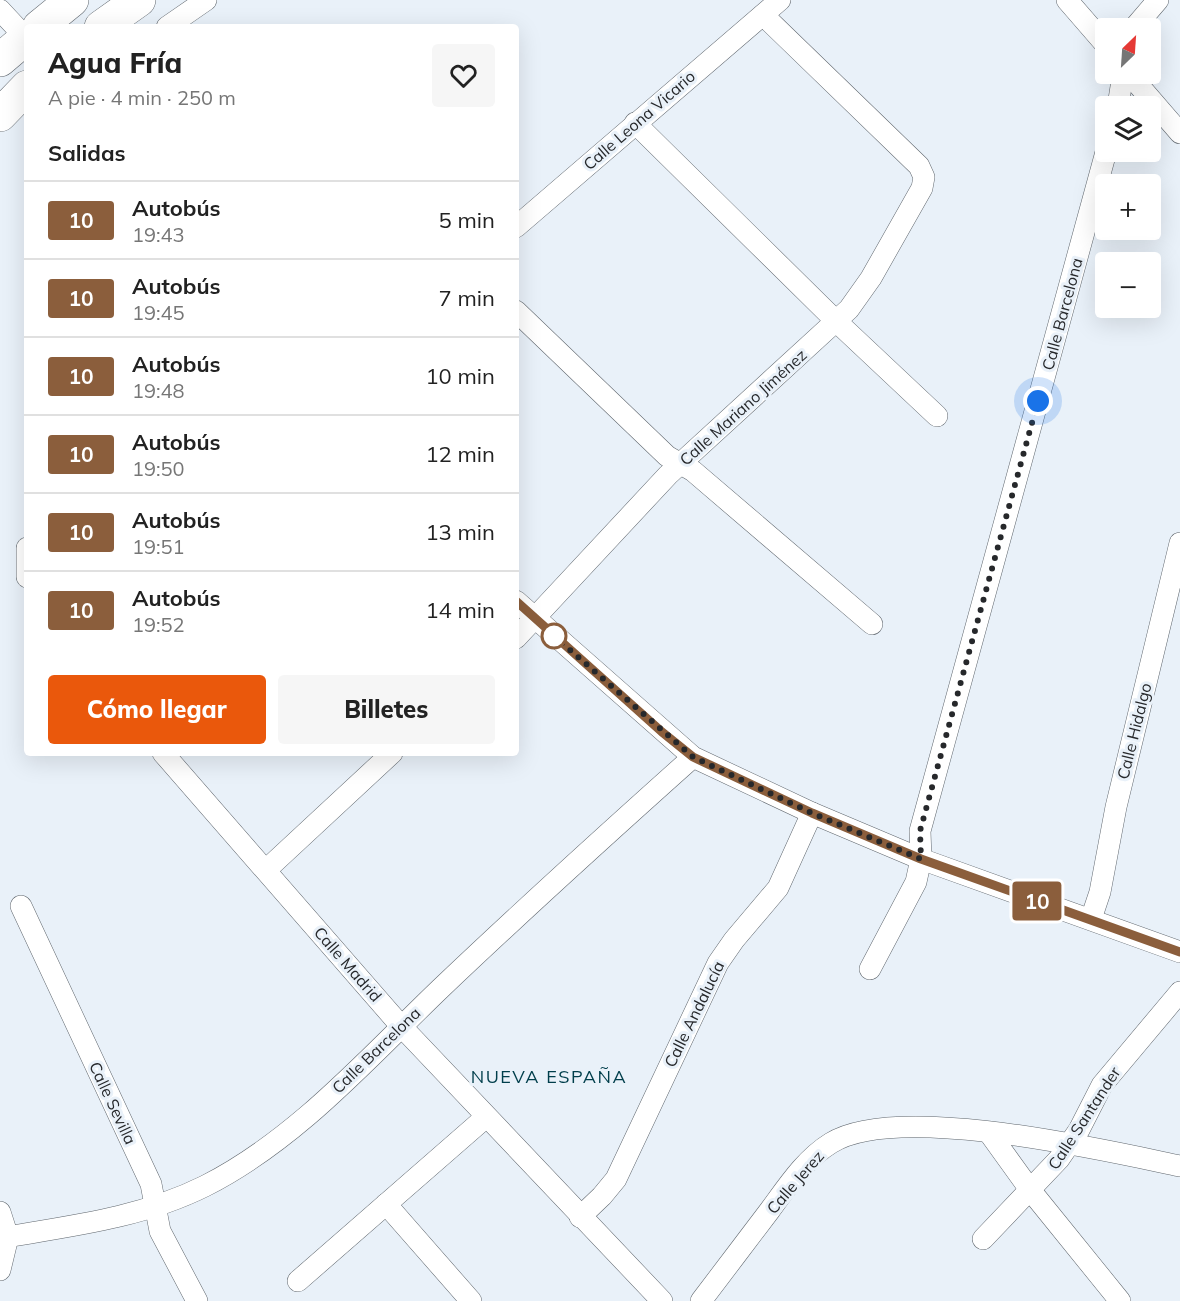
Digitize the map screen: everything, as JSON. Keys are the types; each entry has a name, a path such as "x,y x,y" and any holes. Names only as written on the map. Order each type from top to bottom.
{"main road":[{"path":"43,24 72,0"},
{"path":"105,24 139,0"},
{"path":"0,60 24,40"},
{"path":"0,115 24,90"}],"street":[{"path":"170,24 206,0"},
{"name":"Calle Leona Vicario","path":"519,224 780,0"},
{"path":"1067,0 1095,32"},
{"path":"1143,18 1158,0"},
{"path":"0,10 24,30"},
{"name":"Calle Mariano Jiménez","path":"519,635 680,464 837,322 871,278 922,188 924,177 919,166 763,15"},
{"path":"1138,84 1180,133"},
{"path":"635,123 837,322 937,416"},
{"name":"Calle Barcelona","path":"870,969 916,882 921,859 920,831 1103,162"},
{"path":"519,314 667,456 693,471 872,624"},
{"name":"Calle Hidalgo","path":"1091,919 1101,892 1116,807 1180,543"},
{"path":"519,604 693,757 812,813 921,859 1180,952"},
{"name":"Calle Madrid","path":"166,756 401,1026 662,1301"},
{"path":"266,870 389,756"},
{"name":"Calle Barcelona","path":"4,1238 112,1219 156,1206 203,1187 239,1168 308,1115 536,897 693,757"},
{"name":"Calle Andalucía","path":"580,1217 616,1179 718,963 785,878 812,813"},
{"name":"Calle Sevilla","path":"21,906 151,1184 160,1231 197,1301"},
{"name":"Calle Santander","path":"983,1239 1031,1191 1070,1143 1102,1085 1180,992"},
{"path":"298,1281 486,1117"},
{"name":"Calle Jerez","path":"701,1301 794,1178 831,1143 850,1134 883,1128 928,1127 1070,1143 1180,1166"},
{"path":"990,1134 1031,1191 1120,1301"},
{"path":"386,1204 471,1301"},
{"path":"0,1212 4,1238 0,1270"}],"bus line":[{"name":"10","path":"519,604 693,757 812,813 921,859 1180,952"}],"district":[{"name":"NUEVA ESPAÑA","path":"549,1076"}],"route":[{"path":"554,636 693,757 812,813 921,859 920,831 1038,401"}]}
